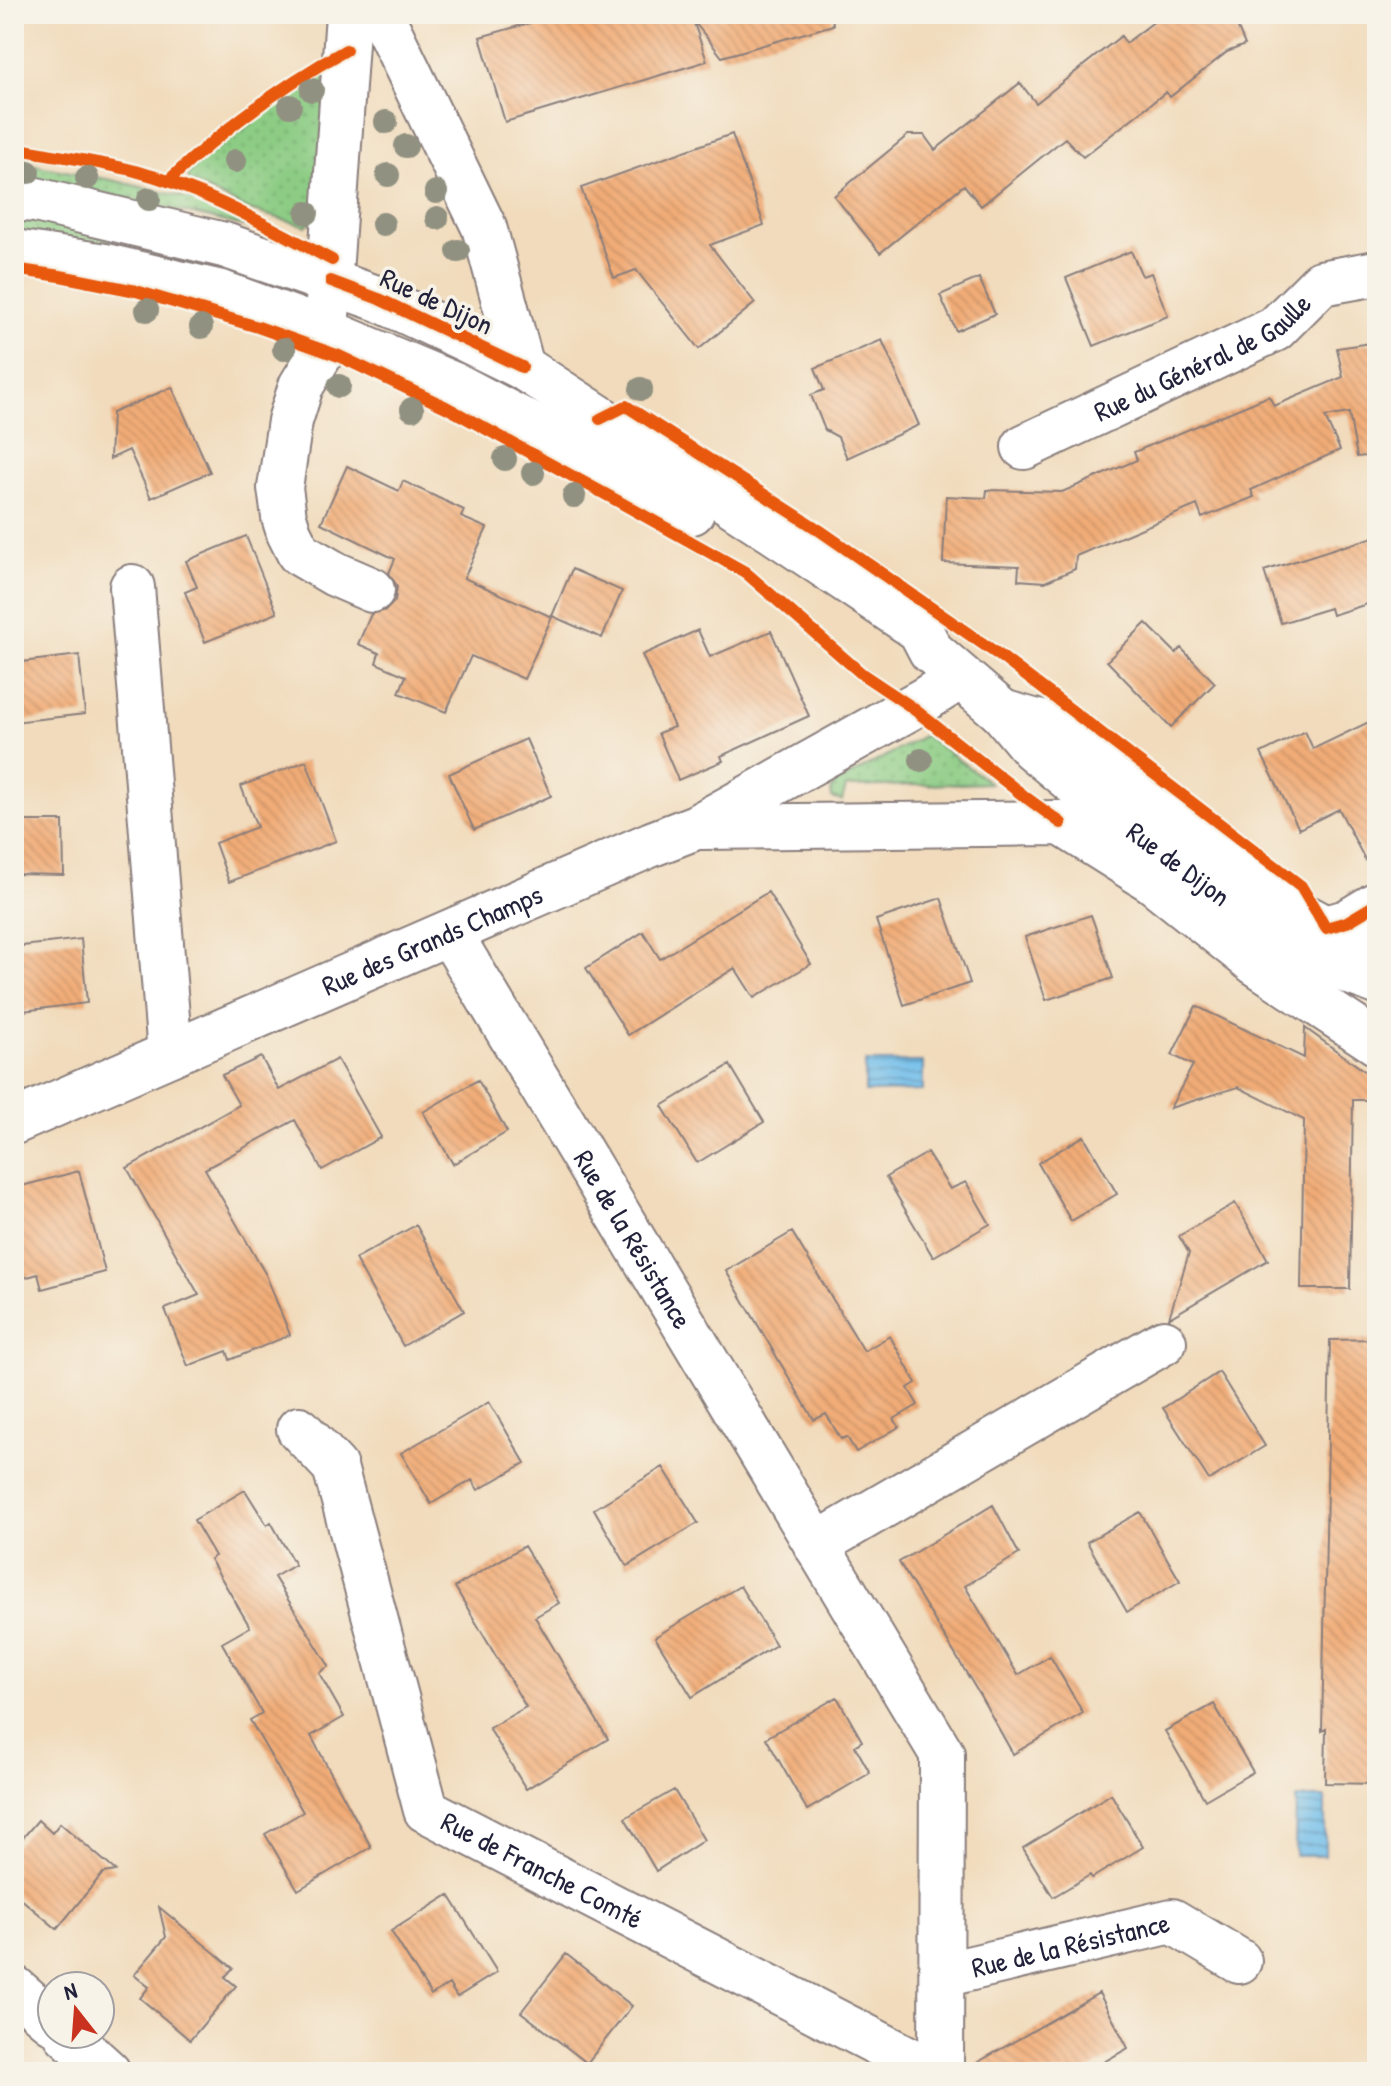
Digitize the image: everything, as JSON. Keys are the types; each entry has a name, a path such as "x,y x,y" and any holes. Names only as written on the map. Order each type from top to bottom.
{"street":[{"path":"348,14 326,331 323,350 301,386 290,421 280,488 284,517 299,553 335,574 372,590"},
{"name":"Rue de Dijon","path":"381,14 484,227 522,367"},
{"name":"Rue de Dijon","path":"14,198 36,200 224,245 379,299 522,367 920,630 945,664 1002,712 1032,748 1113,815 1245,913 1312,958 1377,982"},
{"path":"14,252 105,266 221,293 326,331 459,387 670,498 825,597 904,654 945,664"},
{"name":"Rue du Général de Gaulle","path":"1024,447 1275,329 1321,283 1377,273"},
{"path":"132,587 170,1054"},
{"name":"Rue des Grands Champs","path":"14,1122 696,827 924,700 945,664"},
{"name":"Rue de Dijon","path":"1002,712 1058,728 1162,812 1293,910 1326,928 1377,939"},
{"name":"Rue de Dijon","path":"1061,823 1153,881 1256,963 1377,1043"},
{"name":"Rue des Grands Champs","path":"696,827 1061,823"},
{"path":"1326,928 1347,922 1377,904"},
{"name":"Rue de la Résistance","path":"450,934 942,1754 941,2072"},
{"path":"816,1545 1164,1342"},
{"name":"Rue de Franche Comté","path":"299,1429 335,1467 426,1810 934,2072"},
{"name":"Rue de la Résistance","path":"942,1975 1172,1921 1239,1961"},
{"path":"14,1988 36,2007"},
{"path":"84,2050 108,2072"}],"green space":[{"path":"326,67 319,214 306,226 249,210 190,182 188,176 193,167"},
{"path":"14,161 192,199 215,207 251,228 104,193 14,178"},
{"path":"14,207 319,285 317,305 14,235"},
{"path":"925,735 990,783 846,787 842,801 832,798 834,784"}],"water":[{"path":"865,1062 923,1062 923,1091 865,1092"},
{"path":"1296,1798 1325,1798 1325,1856 1295,1856"}],"building":[{"path":"561,14 832,14 833,25 722,57 693,20 707,61 505,122 480,37"},
{"path":"1164,14 1232,14 1245,45 1227,52 1170,97 1166,92 1083,157 1065,138 981,206 964,185 880,253 834,196 908,135 924,135 935,150 1020,83 1036,103 1121,36 1126,43"},
{"path":"732,134 764,225 710,245 755,303 699,349 636,270 614,278 581,188"},
{"path":"1131,251 1142,276 1151,273 1168,316 1094,346 1066,278"},
{"path":"979,278 995,314 956,331 940,295"},
{"path":"882,340 919,425 847,458 838,437 825,430 811,395 824,390 815,368"},
{"path":"1377,342 1377,455 1357,457 1349,413 1325,417 1340,450 1251,490 1254,497 1202,518 1197,505 1076,556 1075,569 1045,582 1018,580 1019,566 943,563 946,496 986,498 987,490 1062,492 1137,460 1134,452 1269,396 1274,406 1343,377 1337,348"},
{"path":"172,387 210,472 151,498 129,450 110,459 112,413"},
{"path":"347,466 399,491 403,481 464,510 461,517 487,528 464,578 552,617 524,679 471,656 446,712 399,693 406,676 376,663 379,653 358,644 371,614 386,610 395,601 397,586 389,573 395,559 321,523"},
{"path":"246,536 277,613 205,642 185,592 197,587 186,561"},
{"path":"1377,536 1377,601 1332,615 1330,608 1281,623 1264,571"},
{"path":"572,569 622,591 602,638 552,616"},
{"path":"1146,623 1176,653 1181,648 1215,683 1171,727 1107,661"},
{"path":"698,630 710,657 771,631 809,716 721,756 723,761 678,780 658,733 674,727 642,655"},
{"path":"79,655 85,714 14,722 14,663"},
{"path":"1377,718 1375,879 1339,809 1299,829 1261,753 1305,731 1313,749"},
{"path":"526,739 551,796 474,830 449,774"},
{"path":"306,761 336,841 229,882 215,843 257,827 241,786"},
{"path":"14,821 63,821 64,875 14,874"},
{"path":"768,892 811,964 754,998 735,968 628,1035 586,968 643,932 660,959"},
{"path":"941,898 970,983 904,1005 876,920"},
{"path":"1091,915 1113,978 1046,1000 1025,937"},
{"path":"81,939 87,1003 14,1012 14,947"},
{"path":"1196,1006 1304,1058 1305,1028 1377,1080 1377,1100 1353,1100 1350,1289 1301,1289 1304,1120 1238,1087 1170,1108 1193,1065 1172,1055"},
{"path":"261,1057 279,1090 337,1059 381,1137 322,1170 295,1120 205,1169 266,1275 290,1335 230,1360 227,1351 188,1366 165,1309 199,1295 127,1168 239,1105 222,1075"},
{"path":"730,1065 764,1122 697,1163 662,1106"},
{"path":"478,1080 507,1132 453,1164 423,1112"},
{"path":"1084,1136 1117,1194 1071,1221 1038,1163"},
{"path":"927,1153 950,1189 966,1182 990,1224 933,1257 886,1177"},
{"path":"79,1171 105,1272 42,1289 38,1274 14,1281 14,1188"},
{"path":"1235,1203 1268,1260 1169,1318 1189,1253 1179,1236"},
{"path":"416,1225 464,1311 403,1346 355,1259"},
{"path":"792,1232 864,1351 890,1336 916,1383 908,1388 918,1405 894,1419 899,1427 856,1452 847,1437 841,1439 826,1414 814,1420 726,1271"},
{"path":"1377,1339 1377,1784 1325,1783 1326,1729 1322,1731 1330,1340"},
{"path":"1219,1372 1265,1446 1209,1480 1163,1408"},
{"path":"489,1402 525,1463 478,1490 472,1480 431,1504 401,1453"},
{"path":"663,1467 698,1523 627,1566 594,1509"},
{"path":"245,1490 267,1525 271,1522 295,1565 274,1577 329,1666 319,1673 344,1717 311,1736 371,1847 298,1890 265,1834 303,1812 250,1720 262,1713 222,1643 250,1627 210,1559 215,1556 194,1520"},
{"path":"993,1505 1019,1554 965,1586 1018,1675 1050,1656 1083,1713 1013,1754 899,1562"},
{"path":"1140,1512 1180,1581 1127,1612 1087,1542"},
{"path":"524,1546 559,1603 535,1617 608,1739 526,1789 489,1728 526,1707 455,1587"},
{"path":"740,1586 776,1645 692,1697 655,1637"},
{"path":"837,1697 862,1741 855,1746 870,1773 807,1810 766,1738"},
{"path":"1214,1704 1253,1772 1205,1800 1165,1731"},
{"path":"674,1790 704,1840 656,1871 625,1818"},
{"path":"1111,1794 1143,1847 1053,1897 1023,1848"},
{"path":"38,1820 52,1833 60,1823 116,1871 103,1873 57,1929 14,1893 14,1848"},
{"path":"449,1895 497,1972 457,1997 449,1984 431,1995 391,1931"},
{"path":"159,1907 233,1968 225,1977 236,1986 190,2040 140,1998 149,1987 134,1975 166,1937"},
{"path":"566,1954 632,2006 587,2063 521,2012"},
{"path":"1099,1993 1128,2048 1086,2072 966,2072 966,2069"}],"cycle path":[{"path":"168,181 252,110 346,50"},
{"path":"14,148 105,164 161,179 236,210 332,260"},
{"path":"14,269 136,291 258,327 339,356 446,407 745,572 862,674 910,706 1061,823"},
{"path":"331,281 379,299 522,367"},
{"path":"600,419 626,406 819,530 999,655 1301,886 1326,928 1347,922 1377,904"}]}
